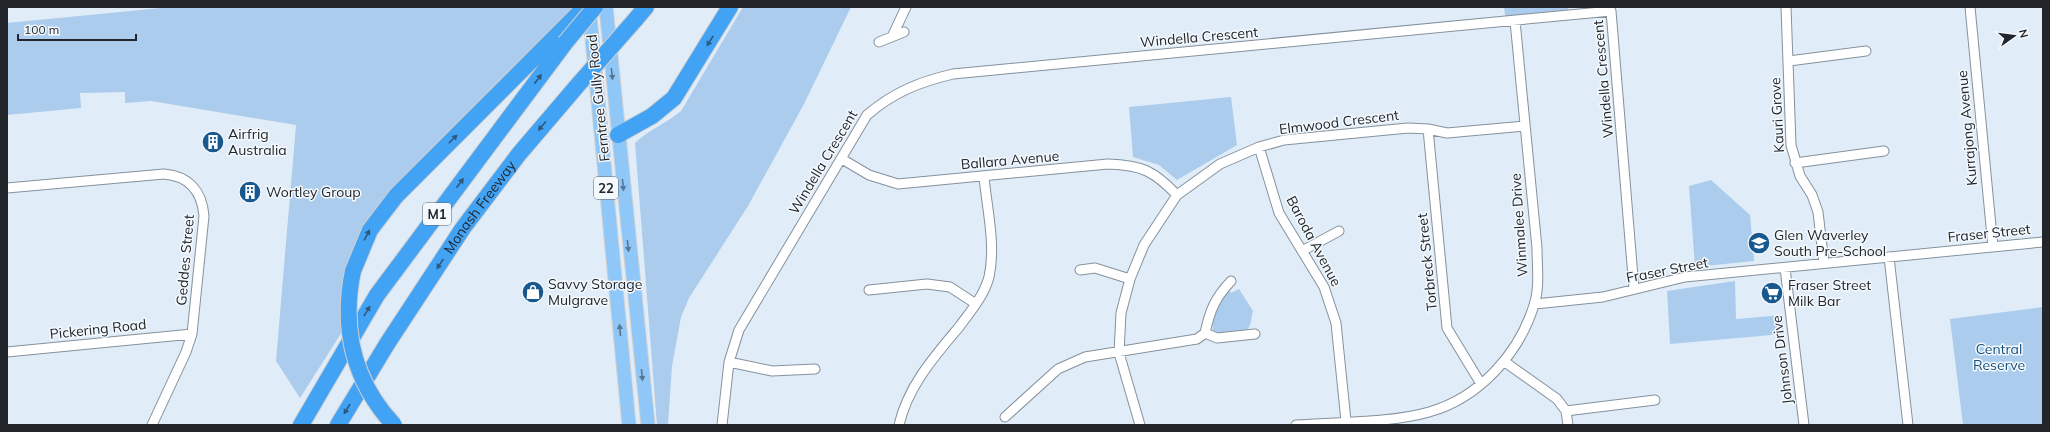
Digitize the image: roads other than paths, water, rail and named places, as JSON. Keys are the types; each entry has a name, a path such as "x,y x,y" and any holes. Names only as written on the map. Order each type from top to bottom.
{"highway":[{"path":"394,425 368,392 352,352 347,315 349,291 358,255 370,230 396,196 563,36 585,7"},
{"name":"M1","path":"301,425 376,295 563,36 595,7"},
{"name":"Monash Freeway","path":"338,425 387,344 463,228 519,154 576,86 646,7"},
{"path":"618,135 660,110 674,98 730,7"}],"main road":[{"name":"Ferntree Gully Road","path":"590,7 629,425"},
{"name":"Ferntree Gully Road","path":"606,7 648,425"}],"street":[{"path":"892,37 906,7"},
{"name":"Kauri Grove","path":"1786,7 1791,145 1800,176 1812,195 1818,212 1824,263"},
{"name":"Kurrajong Avenue","path":"1970,7 1993,247"},
{"name":"Windella Crescent","path":"722,425 729,362 739,330 747,314 842,159 867,114 884,100 922,82 952,74 1611,11 1634,290"},
{"name":"Winmalee Drive","path":"1296,425 1389,418 1429,412 1460,399 1481,384 1505,362 1523,332 1535,304 1538,277 1537,248 1515,21"},
{"path":"879,42 904,32"},
{"path":"1789,61 1866,51"},
{"name":"Elmwood Crescent","path":"1140,425 1119,353 1120,313 1130,279 1144,245 1177,195 1220,164 1259,147 1284,140 1408,128 1428,129 1447,133 1525,126"},
{"name":"Torbreck Street","path":"1428,129 1447,328 1481,384"},
{"name":"Baroda Avenue","path":"1259,147 1279,212 1324,287 1336,323 1346,421"},
{"path":"1795,163 1884,152"},
{"name":"Ballara Avenue","path":"842,159 869,175 898,184 1108,164 1130,165 1158,176 1177,195"},
{"name":"Geddes Street","path":"7,188 164,174 175,174 186,180 195,188 203,202 204,216 192,334 186,352 152,425"},
{"path":"899,425 902,413 914,386 926,367 976,304 989,279 992,255 984,177"},
{"path":"1302,251 1339,231"},
{"name":"Fraser Street","path":"1535,304 1582,301 1685,277 2043,242"},
{"path":"1889,257 1908,425"},
{"path":"1080,270 1095,268 1130,279"},
{"name":"Johnson Drive","path":"1785,268 1804,425"},
{"path":"1005,417 1058,369 1085,357 1119,353 1197,339 1205,333 1209,315 1218,295 1231,281"},
{"path":"869,290 927,284 950,287 976,304"},
{"path":"1205,333 1217,338 1255,334"},
{"name":"Pickering Road","path":"7,352 192,334"},
{"path":"729,362 772,371 815,369"},
{"path":"1505,362 1557,399 1566,411 1568,425"},
{"path":"1566,411 1655,400"}],"place":[{"name":"Airfrig Australia","path":"213,142"},
{"name":"Wortley Group","path":"250,192"},
{"name":"Glen Waverley South Pre-School","path":"1759,243"},
{"name":"Savvy Storage Mulgrave","path":"533,292"},
{"name":"Fraser Street Milk Bar","path":"1772,293"}],"park label":[{"name":"Central Reserve","path":"1999,358"}]}
